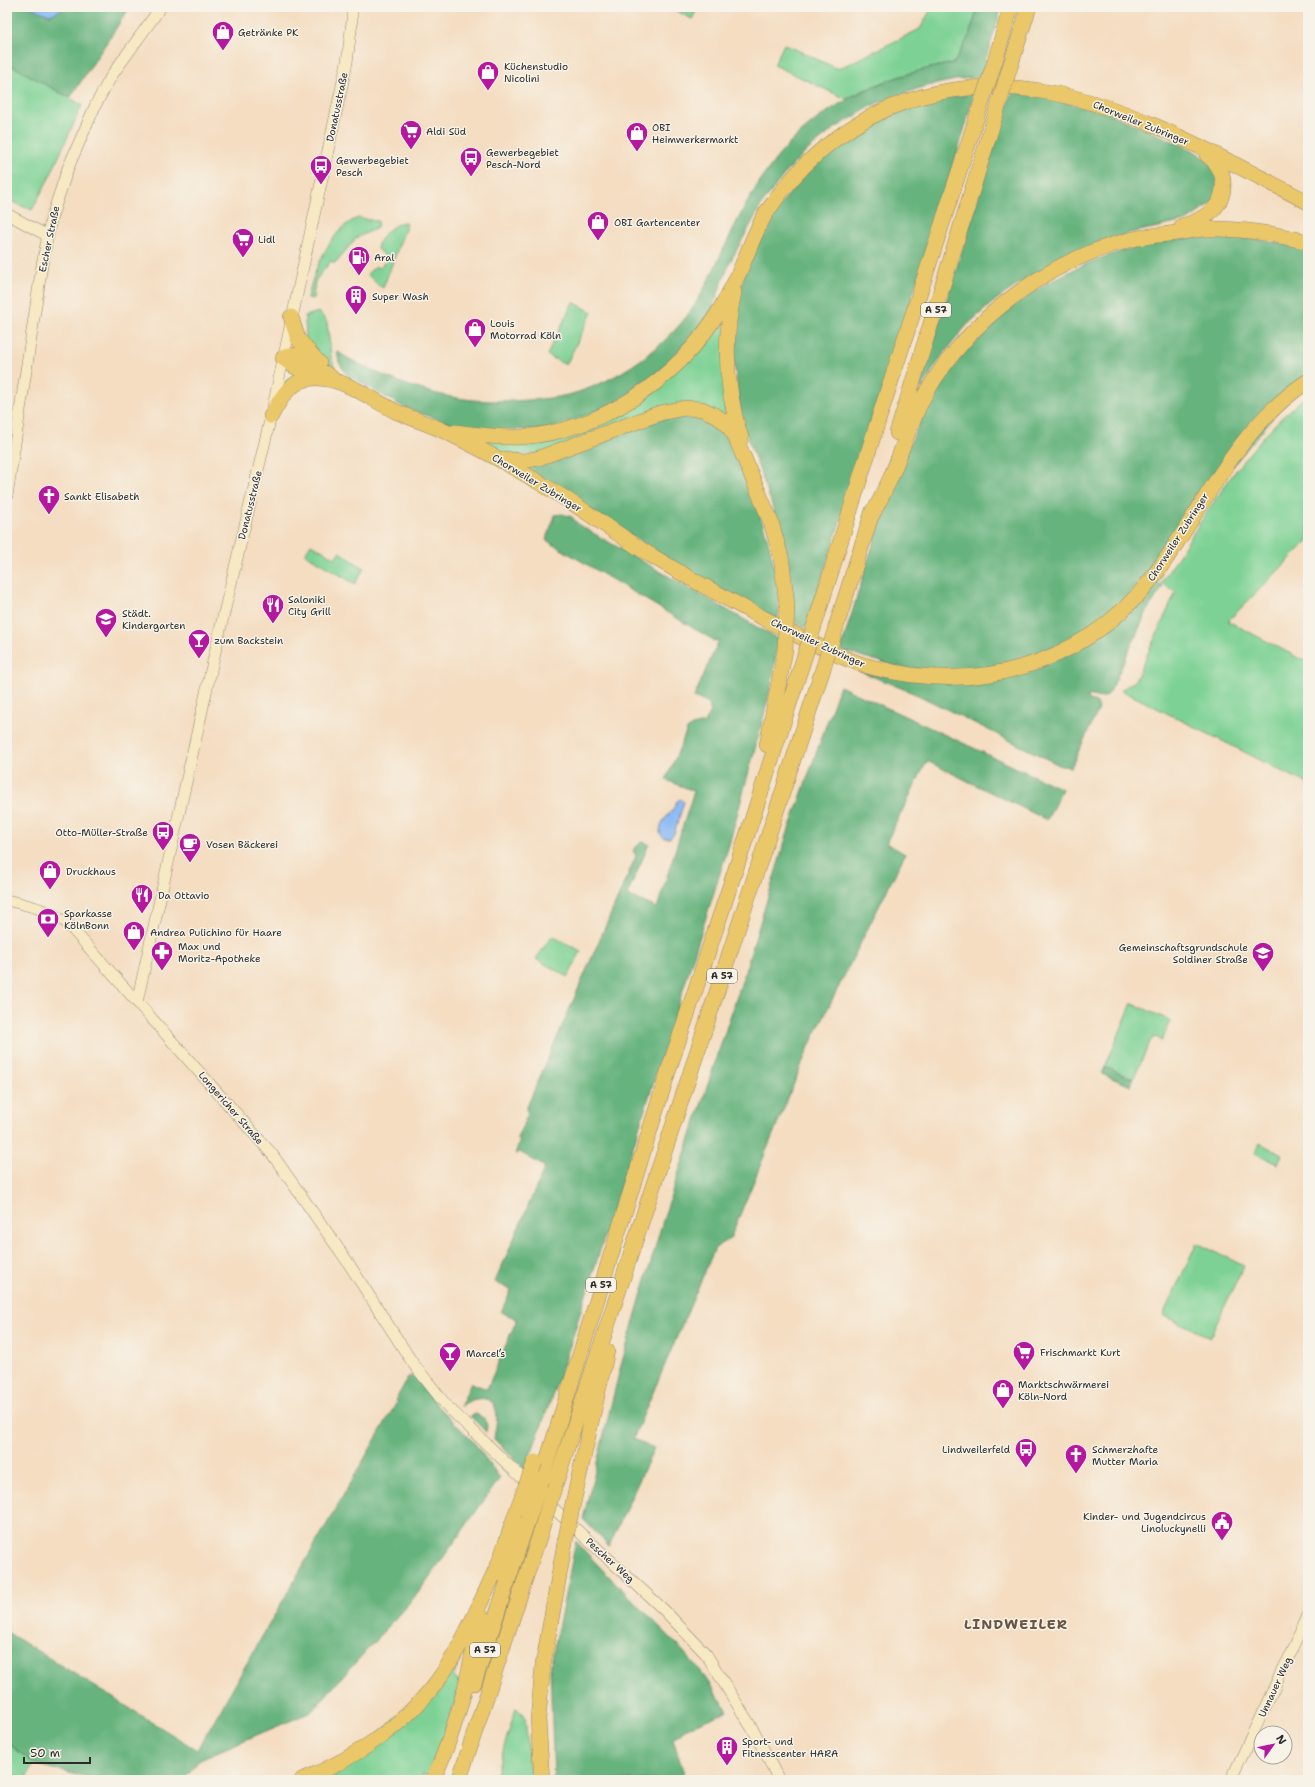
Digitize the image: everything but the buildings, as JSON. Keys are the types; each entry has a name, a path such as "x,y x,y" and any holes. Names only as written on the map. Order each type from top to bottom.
{"highway":[{"name":"A 57","path":"443,1780 523,1515 541,1480 668,1072 748,832 1011,7"},
{"name":"A 57","path":"460,1780 553,1491 823,669 1029,7"},
{"name":"Chorweiler Zubringer","path":"442,430 492,437 529,436 571,428 613,410 654,383 683,357 712,320 736,279 761,222 788,184 806,163 830,142 862,122 891,107 921,96 962,88 991,85 1049,92 1099,104 1180,138 1308,202"},
{"path":"1154,236 1204,217 1218,206 1222,197 1224,182 1218,166 1211,158 1180,138"},
{"path":"870,519 890,478 909,426 927,392 959,348 985,320 1015,295 1047,275 1079,258 1112,245 1154,236 1207,229 1231,229 1254,231 1308,242"},
{"path":"736,279 729,320 728,377 736,420 757,485"},
{"path":"292,317 296,333 302,344 337,382"},
{"path":"319,378 295,367 283,358 290,355 299,356 337,382"},
{"path":"271,416 284,394 293,386 307,379 319,378"},
{"name":"Chorweiler Zubringer","path":"319,378 337,382 399,412 442,430 496,458 554,491 641,549 685,575 813,643 871,668 907,675 956,678 1004,673 1043,660 1084,640 1118,614 1142,590 1162,564 1223,467 1248,435 1279,403 1308,381"},
{"path":"496,458 518,461 531,460 660,413 685,408 696,408 715,415 730,428 739,443 771,522 781,558 787,605 785,650 748,832"},
{"path":"542,1780 538,1719 543,1665 572,1508 622,1283"},
{"path":"302,1780 370,1744 398,1723 425,1697 443,1673 457,1649 523,1515 535,1462 557,1403 572,1378"},
{"path":"433,1780 441,1762 465,1688 475,1639 498,1565"},
{"path":"465,1780 471,1747"}],"street":[{"name":"Escher Straße","path":"7,496 51,219 68,168 96,104 112,75 161,7"},
{"name":"Donatusstraße","path":"137,1002 220,630 271,416 347,62 352,22 352,7"},
{"path":"7,214 48,236"},
{"name":"Longericher Straße","path":"7,900 39,908 54,914 67,923 272,1154 347,1261 412,1362"},
{"name":"Pescher Weg","path":"412,1362 455,1414 551,1506 663,1609 706,1654 755,1733 779,1780"},
{"name":"Unnauer Weg","path":"1231,1780 1308,1615"}],"green space":[{"path":"7,7 29,7 50,15 67,7 130,7 70,98 7,63"},
{"path":"669,7 698,7 692,19"},
{"path":"932,7 978,7 969,36 954,63 898,77 846,99 774,65 784,44 838,69 920,29"},
{"path":"978,7 1002,7 981,75 978,77 923,87 877,103 835,128 809,149 786,172 762,204 730,262 712,309 682,353 620,402 544,430 467,429 405,408 346,374 339,362 337,351 367,368 413,387 461,399 494,401 531,400 568,395 605,381 623,371 641,360 658,346 686,317 706,285 747,202 767,171 785,149 805,129 826,113 850,98 874,86 900,76 954,63 969,36"},
{"path":"7,63 82,105 51,174 32,210 7,200"},
{"path":"1013,92 1038,95 1108,113 1191,149 1205,158 1217,173 1217,200 1186,221 1130,233 1031,276 997,299 967,325 941,357 921,389 919,388 1010,96"},
{"path":"974,93 962,138 806,628 795,622 787,554 770,499 741,420 733,354 740,292 745,273 752,254 775,211 811,167 871,123 925,101"},
{"path":"358,218 378,221 377,228 356,238 335,263 331,261 315,281 313,299 308,298 314,276 325,252 340,231 348,223"},
{"path":"403,222 407,224 383,288 367,274 376,266 379,268 388,259 377,249 380,240 386,232"},
{"path":"1218,237 1256,239 1308,249 1308,375 1174,537 1126,599 1084,633 1047,652 978,671 914,671 842,651 842,645 879,526 900,467 926,410 950,372 978,337 1011,308 1048,283 1088,263 1130,249 1173,240"},
{"path":"573,302 592,312 566,365 547,355"},
{"path":"724,308 730,420 538,454 511,456 468,437 523,441"},
{"path":"319,312 327,322 331,357 335,369 323,362 306,343 305,316"},
{"path":"1308,395 1308,541 1228,621 1308,663 1308,784 1121,690 1135,681 1176,592 1161,583 1210,507 1245,459 1285,414"},
{"path":"692,412 724,427 753,495 774,564 779,614 778,620 689,572 520,465 615,433"},
{"path":"562,514 572,517 579,525 778,639 773,678 765,712 729,845 564,1364 525,1470 494,1439 497,1414 491,1401 481,1398 475,1399 460,1407 471,1383 487,1389 517,1319 501,1312 511,1290 495,1282 545,1167 520,1152 515,1154 520,1140 517,1138 528,1114 526,1109 636,856 633,850 641,842 649,844 627,895 657,908 694,791 666,780 687,730 692,726 705,723 711,711 707,703 694,697 719,640 715,641 546,540 555,515"},
{"path":"311,544 335,558 339,552 364,568 355,584 305,554"},
{"path":"1162,573 1157,584 1163,587 1148,609 1110,692 1108,695 1101,698 1089,695 1088,699 1096,703 1099,709 1071,767 1061,766 918,695 857,670 883,676 1047,664"},
{"path":"840,686 1062,789 1047,820 927,761 886,843 905,854 811,1042 730,1239 715,1248 633,1439 654,1448 609,1546 583,1519 620,1369 664,1217 743,978 787,835"},
{"path":"552,936 581,951 568,977 536,959"},
{"path":"1132,1003 1171,1021 1162,1040 1155,1037 1151,1040 1133,1079 1105,1067"},
{"path":"1105,1067 1133,1079 1131,1086 1102,1074"},
{"path":"1260,1143 1282,1155 1278,1164 1255,1153"},
{"path":"1197,1243 1244,1266 1210,1337 1163,1315"},
{"path":"409,1376 415,1378 440,1409 472,1440 500,1478 418,1593 311,1712 200,1759 184,1780 123,1780 84,1777 34,1764 7,1742 7,1632 197,1750 397,1402 395,1401"},
{"path":"476,1414 485,1419 487,1426 486,1432 470,1416"},
{"path":"576,1541 682,1650 700,1671 728,1711 689,1727 673,1739 686,1780 554,1780 550,1668"},
{"path":"460,1658 453,1678 462,1681 430,1777 422,1775 420,1780 316,1780 342,1768"},
{"path":"516,1708 525,1716 531,1780 494,1780"},
{"path":"7,1742 34,1764 25,1780 7,1771"}],"water":[{"path":"29,7 67,7 50,15"},
{"path":"681,799 684,802 674,834 670,838 664,838 660,834 662,824 677,801"}],"place":[{"name":"Getränke PK","path":"223,52"},
{"name":"Küchenstudio Nicolini","path":"488,92"},
{"name":"Aldi Süd","path":"411,150"},
{"name":"OBI Heimwerkermarkt","path":"637,152"},
{"name":"Gewerbegebiet Pesch-Nord","path":"471,178"},
{"name":"Gewerbegebiet Pesch","path":"321,186"},
{"name":"OBI Gartencenter","path":"598,242"},
{"name":"Lidl","path":"243,258"},
{"name":"Aral","path":"359,276"},
{"name":"Super Wash","path":"356,316"},
{"name":"Louis Motorrad Köln","path":"475,348"},
{"name":"Sankt Elisabeth","path":"49,516"},
{"name":"Saloniki City Grill","path":"273,624"},
{"name":"Städt. Kindergarten","path":"106,638"},
{"name":"zum Backstein","path":"199,660"},
{"name":"Otto-Müller-Straße","path":"163,852"},
{"name":"Vosen Bäckerei","path":"190,864"},
{"name":"Druckhaus","path":"50,890"},
{"name":"Da Ottavio","path":"142,914"},
{"name":"Sparkasse KölnBonn","path":"48,938"},
{"name":"Andrea Pulichino für Haare","path":"134,952"},
{"name":"Max und Moritz-Apotheke","path":"162,972"},
{"name":"Gemeinschaftsgrundschule Soldiner Straße","path":"1263,972"},
{"name":"Marcel‘s","path":"450,1372"},
{"name":"Frischmarkt Kurt","path":"1024,1372"},
{"name":"Marktschwärmerei Köln-Nord","path":"1003,1410"},
{"name":"Lindweilerfeld","path":"1026,1468"},
{"name":"Schmerzhafte Mutter Maria","path":"1076,1474"},
{"name":"Kinder- und Jugendcircus Linoluckynelli","path":"1222,1542"},
{"name":"Sport- und Fitnesscenter HARA","path":"727,1766"}],"district":[{"name":"LINDWEILER","path":"1016,1624"}]}
